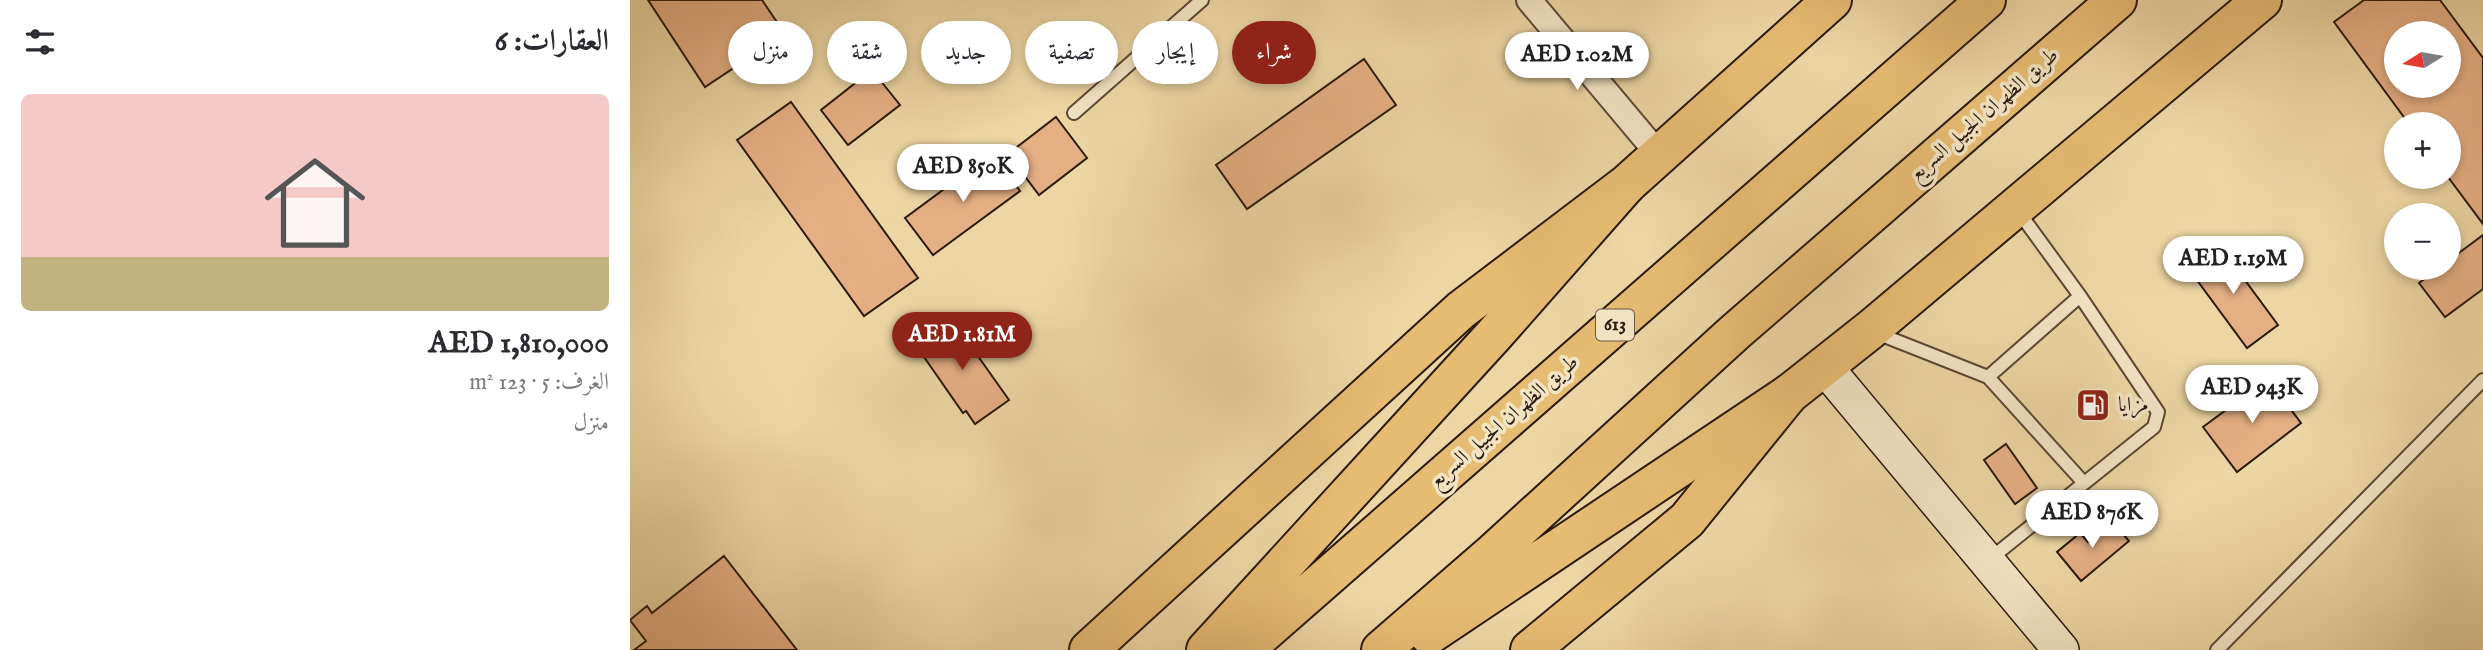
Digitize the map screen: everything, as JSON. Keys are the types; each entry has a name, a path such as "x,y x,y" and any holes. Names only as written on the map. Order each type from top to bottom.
{"main road":[{"path":"1089,650 1461,310 1627,184 1832,0"},
{"name":"طريق الظهران الجبيل السريع","path":"1244,650 1986,0"},
{"name":"طريق الظهران الجبيل السريع","path":"1381,650 1504,543 1734,333 2117,0"},
{"path":"1407,650 1790,394 1870,330 2262,0"},
{"path":"1206,650 1494,335 1627,184"},
{"path":"1530,650 1686,520 1790,394"}],"street":[{"path":"1530,0 1660,156"},
{"path":"1824,366 2061,650"}],"lane":[{"path":"1074,113 1202,0"},
{"path":"1987,562 2154,427 2158,412 2080,296 2015,207"},
{"path":"1989,377 2080,296"},
{"path":"1870,330 1989,377 2084,483"},
{"path":"2217,650 2483,380"}],"building":[{"path":"648,0 762,0 776,21 728,21 728,72 705,87"},
{"path":"2364,0 2440,0 2456,21 2384,21 2384,90 2334,22"},
{"path":"2461,28 2483,58 2483,224 2457,189 2461,189 2461,112 2400,112 2390,98 2461,98"},
{"path":"1364,59 1396,105 1247,209 1216,165"},
{"path":"854,84 883,84 900,105 848,145 821,110"},
{"path":"791,102 918,278 864,316 737,140"},
{"path":"1056,117 1087,158 1039,195 1008,154"},
{"path":"993,153 1020,191 933,255 905,218"},
{"path":"2483,235 2483,289 2445,317 2419,283 2423,280 2461,280 2461,251"},
{"path":"2219,245 2278,325 2247,348 2188,268"},
{"path":"951,318 1009,400 975,424 966,411 963,413 915,344"},
{"path":"2268,379 2301,423 2237,472 2203,427"},
{"path":"2006,444 2037,488 2015,504 1984,460"},
{"path":"2112,521 2129,541 2081,581 2057,552 2080,533 2088,542"},
{"path":"724,556 797,650 634,650 646,641 630,620 647,606 652,613"}],"place":[{"name":"مزايا","path":"2093,405"}]}
